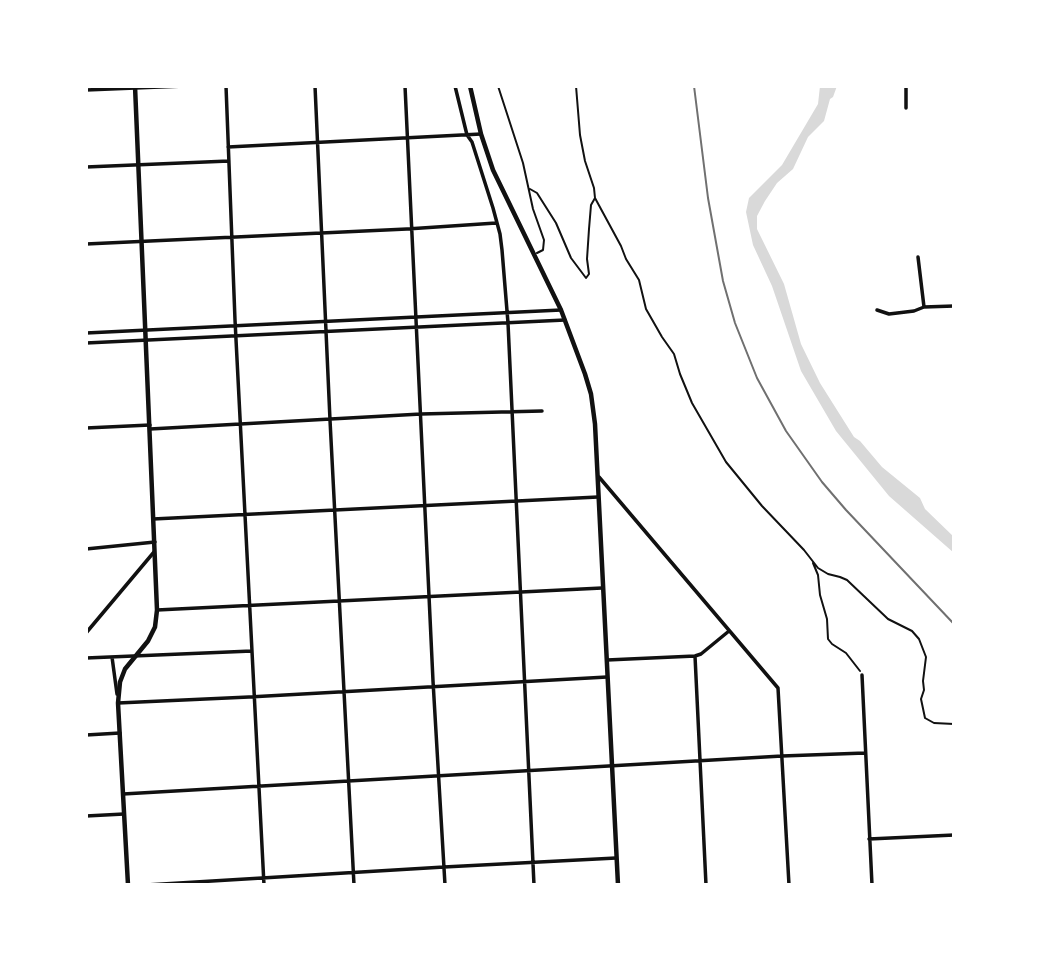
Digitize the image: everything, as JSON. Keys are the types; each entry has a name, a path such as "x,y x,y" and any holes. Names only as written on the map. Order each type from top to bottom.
{"main road":[{"path":"470,86 493,170 561,310 585,374 594,409 618,885"},
{"path":"128,885 118,704 120,682 125,669 148,641 155,627 158,610 135,87"}],"street":[{"path":"86,90 185,86"},
{"path":"226,86 244,515 264,885"},
{"path":"315,86 354,885"},
{"path":"405,86 444,885"},
{"path":"455,86 467,135 472,142 500,234 508,323 534,885"},
{"path":"906,86 906,108"},
{"path":"228,147 481,134"},
{"path":"86,167 229,161"},
{"path":"86,244 497,223"},
{"path":"918,257 923,307"},
{"path":"877,310 889,314 914,311 923,307 954,306"},
{"path":"86,333 561,310"},
{"path":"86,343 565,320"},
{"path":"86,428 542,411"},
{"path":"597,476 778,688 789,885"},
{"path":"153,519 598,497"},
{"path":"86,548 155,542"},
{"path":"86,634 155,552"},
{"path":"158,610 602,588"},
{"path":"607,660 695,656 729,630"},
{"path":"86,658 252,651"},
{"path":"695,656 706,885"},
{"path":"112,657 118,704 607,677"},
{"path":"862,675 872,885"},
{"path":"86,735 120,733"},
{"path":"123,794 865,753"},
{"path":"86,816 124,814"},
{"path":"869,839 954,835"},
{"path":"146,885 616,858"}],"path":[{"path":"498,86 544,240 542,250 536,254"},
{"path":"576,86 580,135 595,198 639,280 646,309 674,354 692,403 726,462 818,568 847,580 888,619 912,631 919,639 926,657 921,699 925,718 934,723 954,723"},
{"path":"530,189 537,192 556,223 571,258 586,278 589,274 587,259 591,205 595,198"},
{"path":"812,561 827,618 828,639 831,644 846,653 862,675"}],"shaded area":[{"path":"820,86 837,86 824,121 808,137 793,169 777,183 765,201 757,216 757,229 784,284 801,344 820,383 854,437 882,467 920,498 925,509 954,537 954,553 889,496 836,431 801,371 772,286 753,245 746,212 749,198 782,165 818,104"}],"railway":[{"path":"694,86 708,198 723,281 735,323 757,378 786,431 822,482 954,624"}]}
